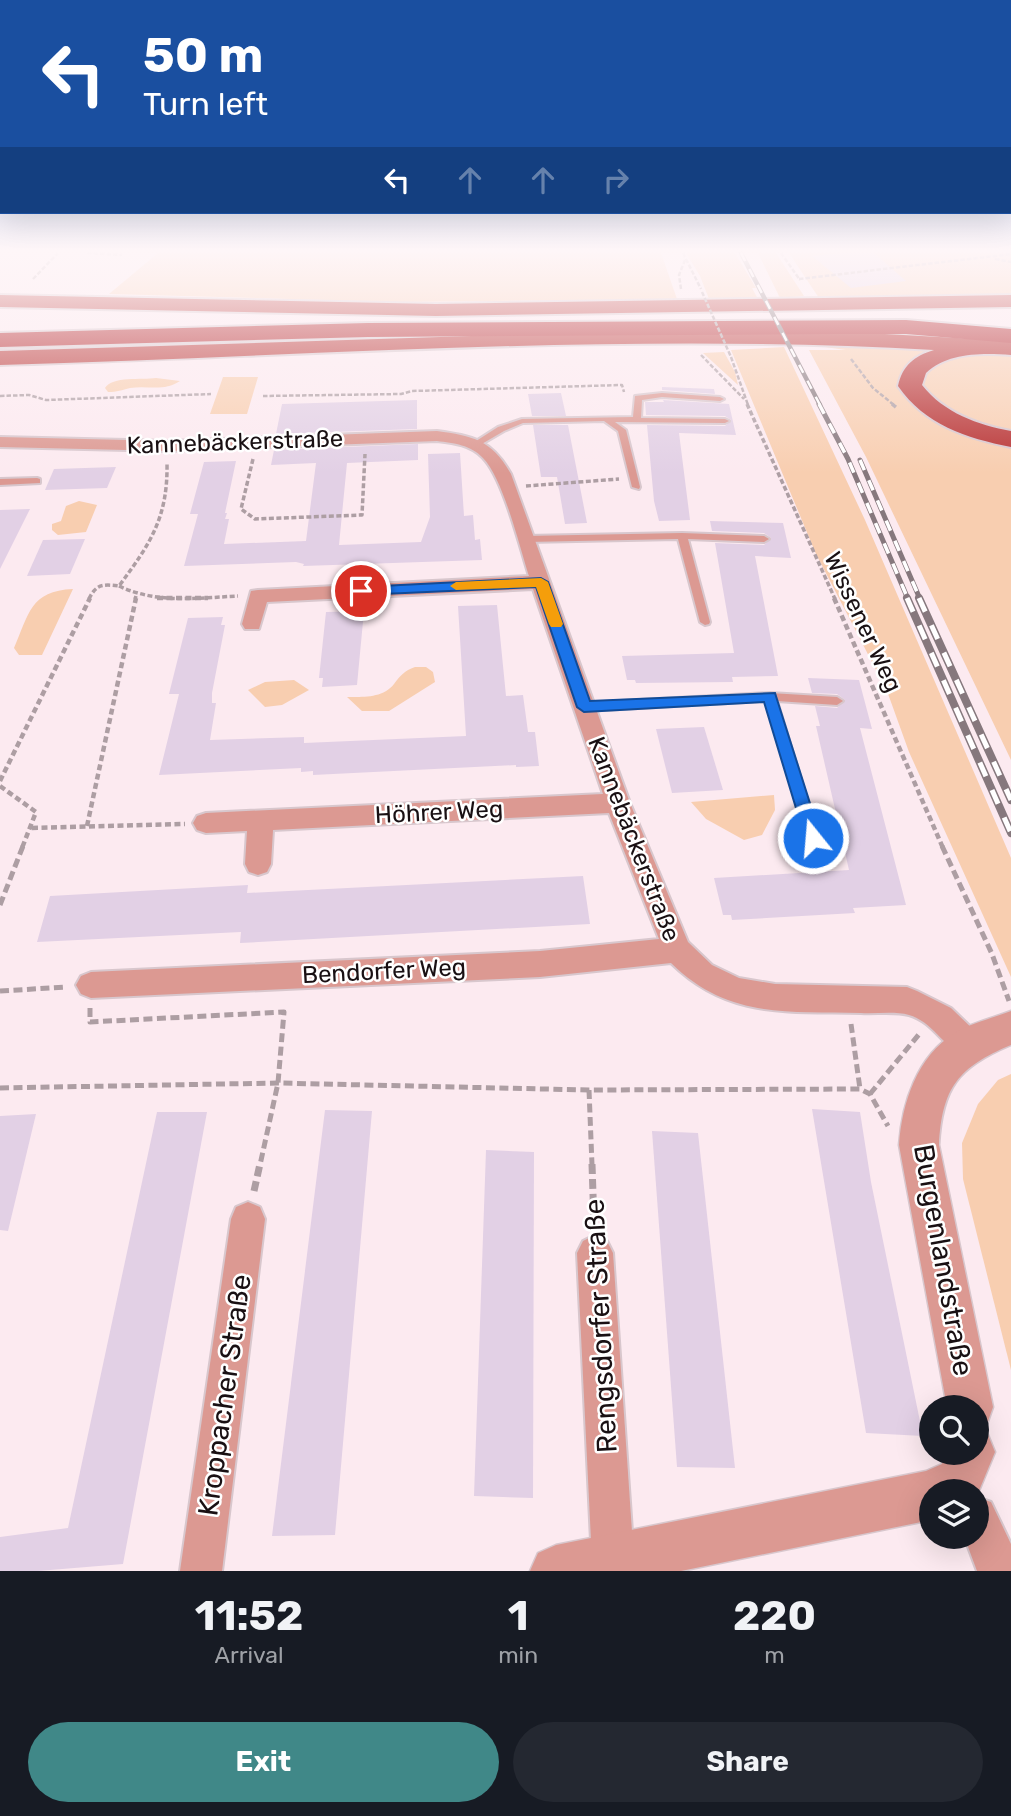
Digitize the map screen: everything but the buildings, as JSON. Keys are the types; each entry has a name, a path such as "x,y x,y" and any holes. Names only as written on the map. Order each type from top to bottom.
{"highway":[{"path":"0,341 368,330 836,327 906,327 1011,336"},
{"path":"0,358 182,354 537,339"},
{"path":"23,340 869,339 1011,349"},
{"path":"1011,349 965,350 940,355 920,363 911,375 910,386 926,405 957,424 1011,439"}],"street":[{"name":"Kannebäckerstraße","path":"3,446 175,445 437,436 477,443 488,451 500,467 508,487 618,803 677,950 702,974 735,991 775,997 906,1001 925,1006 941,1015 968,1045"},
{"path":"252,624 258,596 541,582"},
{"name":"Höhrer Weg","path":"206,823 618,803"},
{"path":"258,864 261,820"},
{"name":"Bendorfer Weg","path":"91,985 540,964 677,950"},
{"path":"968,1045 1011,1028"},
{"name":"Burgenlandstraße","path":"968,1045 938,1073 921,1114 919,1145 968,1395"},
{"name":"Kroppacher Straße","path":"201,1571 248,1219"},
{"name":"Rengsdorfer Straße","path":"595,1253 612,1562"},
{"path":"556,1571 612,1562 919,1496"},
{"path":"989,1546 999,1571"}],"lane":[{"path":"634,420 638,398 662,396 720,399"},
{"path":"606,419 622,430 635,483"},
{"path":"477,443 522,421 725,421"},
{"path":"0,482 37,481"},
{"path":"526,539 682,536 764,539"},
{"path":"682,536 705,622"},
{"path":"584,707 770,697 837,701"},
{"path":"770,697 813,838"}],"path":[{"name":"Wissener Weg","path":"717,326 741,380 745,401 872,680 914,784 992,954 1011,1006"},
{"path":"722,350 734,349"},
{"path":"711,351 698,352 745,401"},
{"path":"845,353 873,388 905,414"},
{"path":"263,396 622,385 634,420"},
{"path":"0,396 29,395 46,400 211,394"},
{"path":"257,443 242,509 255,519 362,515 366,439"},
{"path":"119,586 150,544 159,525 169,490 167,461 175,445"},
{"path":"508,487 635,483"},
{"path":"0,905 36,812 0,783 94,589 103,584 119,586 136,596 164,598 258,596"},
{"path":"87,826 136,596"},
{"path":"32,828 206,823"},
{"path":"0,991 91,985 90,1022 284,1012 278,1083 248,1219"},
{"path":"847,999 860,1089"},
{"path":"870,1094 915,1037 941,1015"},
{"path":"0,1088 278,1083 589,1090 860,1089 870,1094 887,1126 919,1145"},
{"name":"Rengsdorfer Straße","path":"589,1090 595,1253"}],"shaded area":[{"path":"815,342 941,349 918,357 907,366 903,372 903,389 1011,444 1011,760 866,457 809,350 846,350 818,346"},
{"path":"784,347 865,520 1011,858 1011,977 909,752 887,691 816,554 731,350"},
{"path":"724,352 735,372 738,385 703,353"},
{"path":"967,354 1011,354 1011,434 946,412 921,386 922,378 931,366"},
{"path":"223,377 258,377 247,414 210,414"},
{"path":"156,378 180,381 162,387 137,387 108,392 105,388 121,380"},
{"path":"79,501 97,505 86,532 58,535 52,530 52,524 61,521 66,506"},
{"path":"73,589 42,655 19,655 14,648 33,606 48,594"},
{"path":"415,667 426,667 433,672 435,682 389,711 362,711 347,697 373,696 384,692"},
{"path":"294,680 309,690 282,705 265,707 248,690 265,682"},
{"path":"774,795 775,810 762,835 744,840 706,819 691,802"},
{"path":"1011,1074 1011,1370 963,1179 962,1143 978,1104 998,1080"}],"railway":[{"path":"779,326 820,405"},
{"path":"819,404 848,459 908,599"},
{"path":"860,460 920,599"},
{"path":"907,598 1011,833"},
{"path":"919,598 1011,800"}],"slow traffic":[{"path":"456,586 541,582 556,624"}],"route":[{"path":"361,591 541,582 584,707 770,697 813,838"}]}
